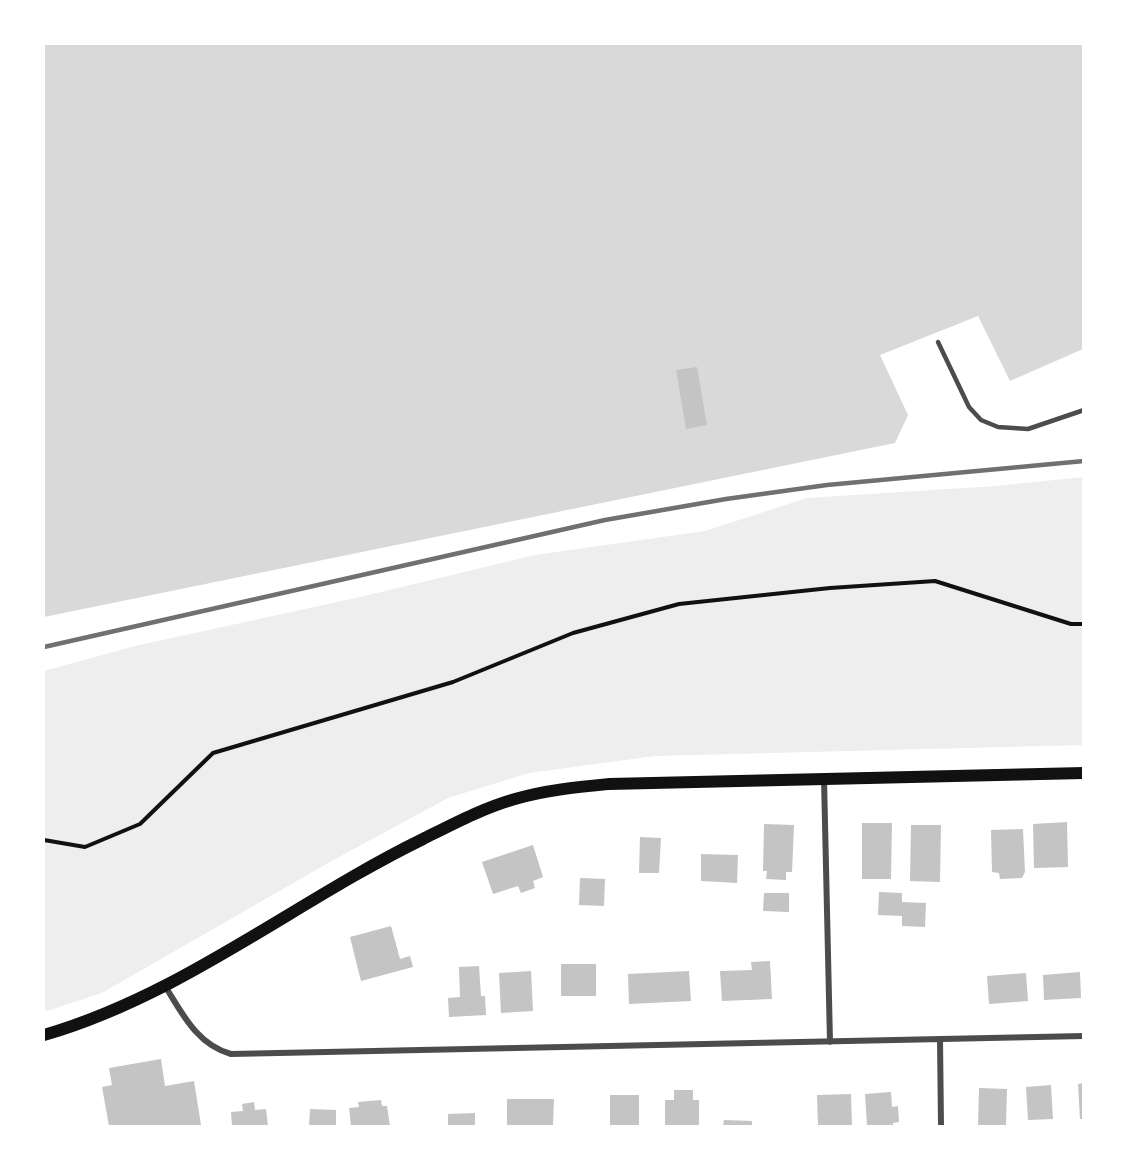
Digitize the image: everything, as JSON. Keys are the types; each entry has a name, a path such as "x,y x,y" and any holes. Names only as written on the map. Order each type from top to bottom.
{"main road":[{"path":"44,1035 126,1004 165,986 376,862 473,814 515,799 564,788 609,784 1083,773"}],"street":[{"path":"824,778 830,1042"},
{"path":"165,986 184,1017 202,1040 231,1054 1083,1036"},
{"path":"940,1039 941,1126"}],"lane":[{"path":"938,342 969,407 981,420 998,427 1028,429 1083,410"}],"path":[{"path":"44,840 85,847 140,824 213,753 453,682 573,633 679,604 830,588 935,581 1071,624 1083,624"}],"shaded area":[{"path":"44,44 1083,44 1083,349 1010,381 978,316 880,355 908,415 895,443 44,617"},
{"path":"1083,477 1083,745 655,756 529,773 448,798 328,863 102,993 44,1012 44,671 135,646 360,597 535,555 705,531 807,498 996,486"}],"building":[{"path":"697,367 707,425 686,429 676,370"},
{"path":"1067,822 1068,867 1034,868 1033,824"},
{"path":"862,823 892,823 891,879 862,879"},
{"path":"764,824 794,825 792,872 786,872 786,880 766,879 767,871 763,871"},
{"path":"911,825 941,825 940,882 910,881"},
{"path":"1023,829 1025,872 1022,878 1000,879 999,873 992,872 991,830"},
{"path":"640,837 661,838 659,873 639,873"},
{"path":"533,845 543,877 533,881 535,888 521,893 518,886 493,894 482,862"},
{"path":"701,854 738,855 737,883 701,881"},
{"path":"580,878 605,879 604,906 579,905"},
{"path":"879,892 902,893 902,902 926,903 925,927 902,926 902,916 878,915"},
{"path":"764,893 789,893 789,912 763,911"},
{"path":"391,926 400,959 410,956 413,967 361,981 350,937"},
{"path":"770,961 772,999 722,1001 720,971 752,970 751,962"},
{"path":"561,964 596,964 596,996 561,996"},
{"path":"479,966 481,996 485,996 486,1015 449,1017 448,998 460,997 459,967"},
{"path":"531,971 533,1011 501,1013 499,973"},
{"path":"689,971 691,1001 629,1004 628,974"},
{"path":"1080,972 1081,998 1044,1000 1043,975"},
{"path":"1026,973 1028,1001 989,1004 987,976"},
{"path":"161,1059 165,1086 194,1081 201,1125 109,1126 102,1087 112,1085 109,1068"},
{"path":"1084,1083 1084,1119 1080,1119 1078,1084"},
{"path":"1051,1085 1053,1119 1028,1120 1026,1087"},
{"path":"979,1088 1007,1089 1006,1126 978,1126"},
{"path":"674,1090 693,1090 693,1100 699,1100 699,1126 665,1126 665,1100 674,1100"},
{"path":"891,1092 892,1107 898,1106 899,1122 893,1123 893,1126 867,1126 865,1094"},
{"path":"851,1094 852,1126 818,1126 817,1095"},
{"path":"610,1095 639,1095 639,1126 610,1126"},
{"path":"507,1099 554,1099 553,1126 507,1126"},
{"path":"381,1100 382,1106 387,1106 390,1126 351,1126 349,1108 359,1107 358,1102"},
{"path":"254,1102 255,1110 266,1109 268,1126 232,1126 231,1112 243,1111 242,1104"},
{"path":"310,1109 336,1110 336,1126 309,1126"},
{"path":"475,1113 475,1126 448,1126 448,1114"},
{"path":"724,1120 752,1121 752,1126 723,1126"}],"railway":[{"path":"44,647 605,520 726,499 827,485 1084,461"}]}
